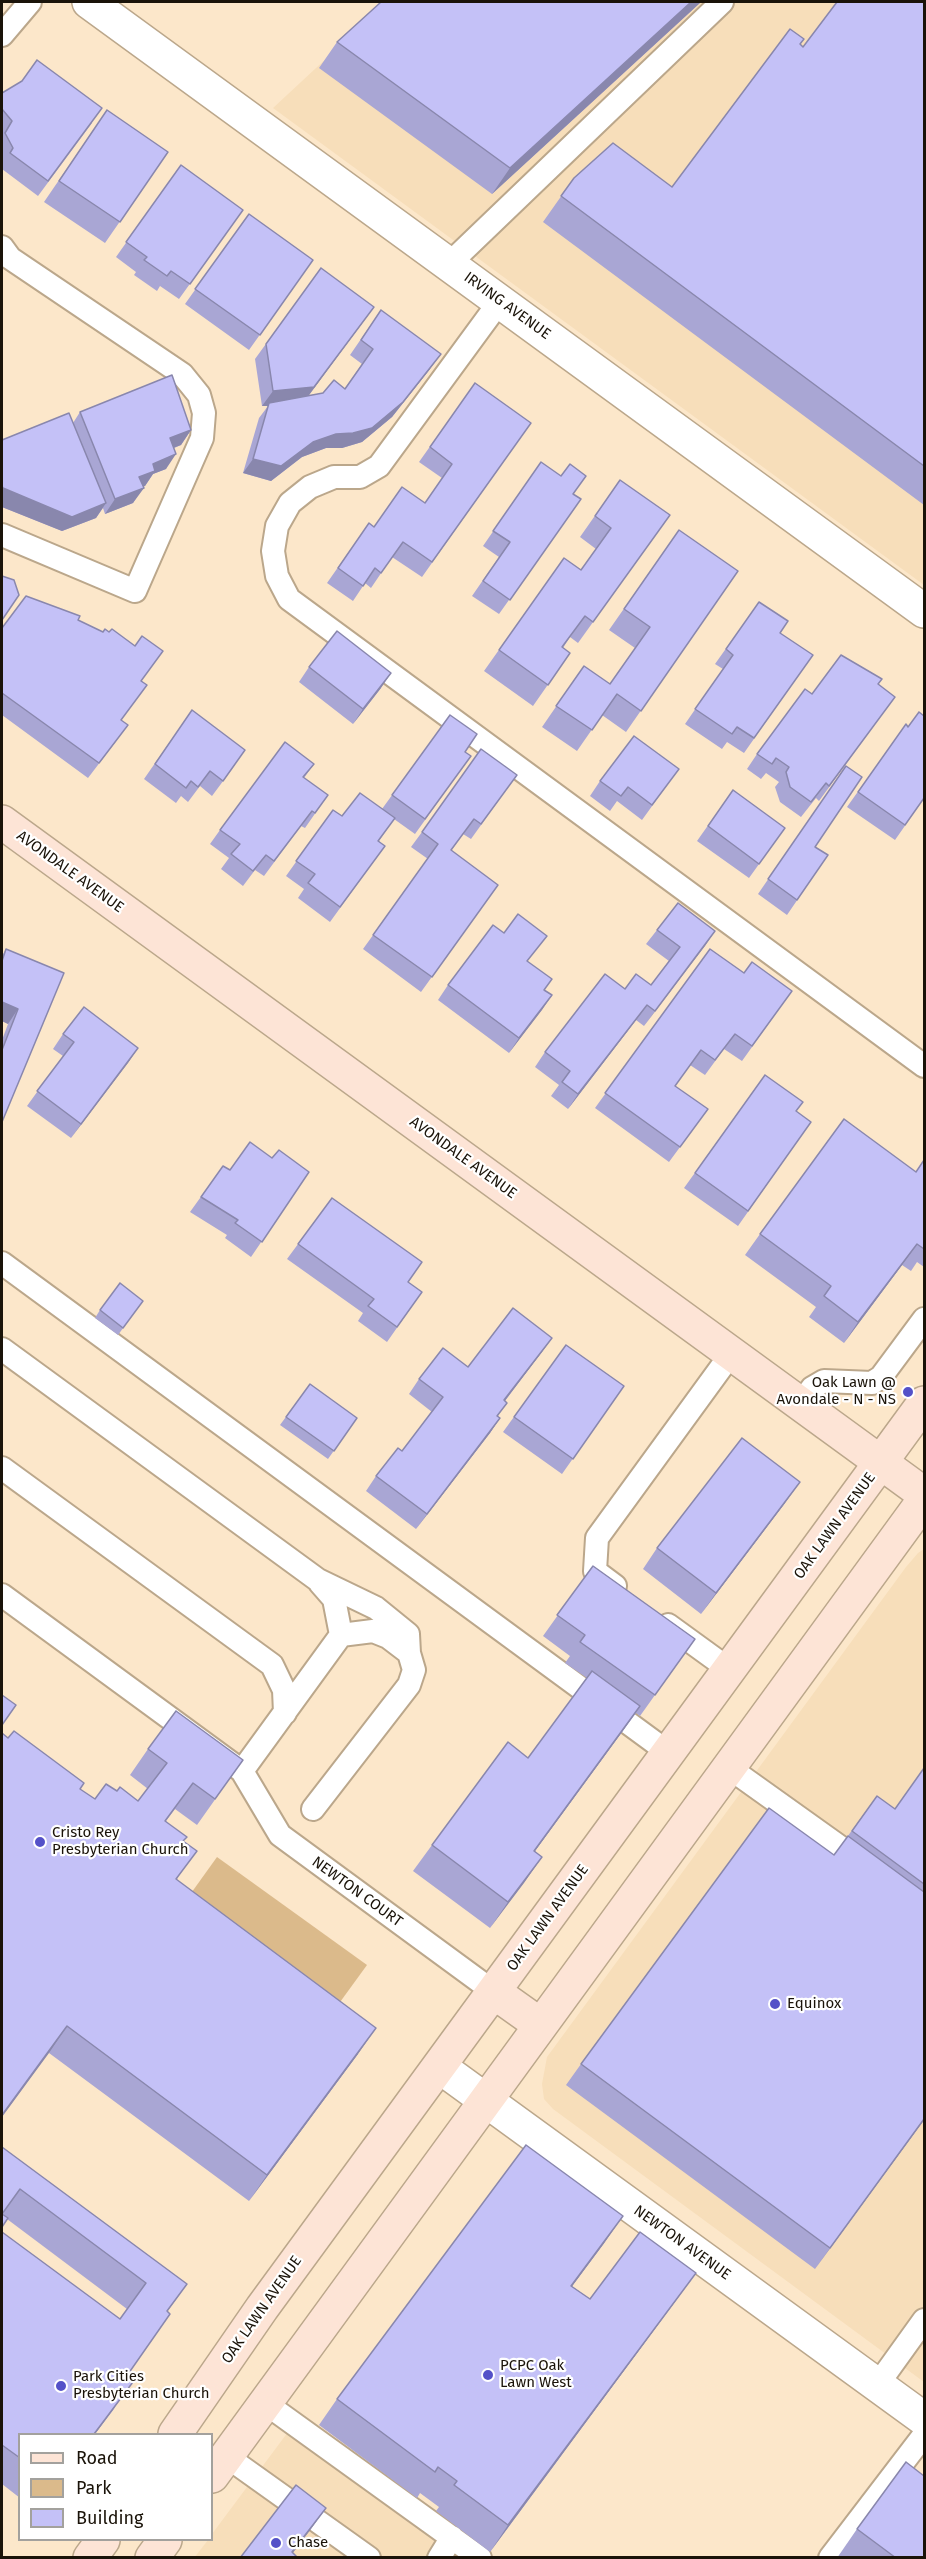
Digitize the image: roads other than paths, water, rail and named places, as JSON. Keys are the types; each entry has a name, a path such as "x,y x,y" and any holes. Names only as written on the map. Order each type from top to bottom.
{"main road":[{"name":"AVONDALE AVENUE","path":"2,822 924,1494"},
{"name":"OAK LAWN AVENUE","path":"176,2433 262,2308 924,1403"},
{"path":"219,2466 539,2024 924,1500"},
{"path":"494,1992 539,2024"},
{"path":"90,2558 102,2541"},
{"path":"152,2558 164,2541"}],"street":[{"name":"IRVING AVENUE","path":"89,2 924,611"},
{"name":"NEWTON AVENUE","path":"440,2067 924,2419"}],"lane":[{"path":"2,35 30,2"},
{"path":"449,264 722,2"},
{"path":"2,535 135,591 202,438 204,413 199,396 182,374 4,258"},
{"path":"500,301 379,466 360,477 334,477 310,487 290,503 277,526 273,551 277,576 290,599 924,1066"},
{"path":"2,1263 669,1753"},
{"path":"800,1404 812,1388 824,1381 872,1383 881,1377 924,1319"},
{"path":"2,1349 318,1580 376,1608 408,1634 409,1653 414,1670 409,1685 313,1809"},
{"path":"730,1670 595,1571 597,1538 731,1354"},
{"path":"2,1467 272,1665 284,1690 285,1713"},
{"path":"2,1595 242,1771 341,1635 334,1599 318,1580"},
{"path":"341,1635 373,1631 388,1637 409,1653"},
{"path":"728,1767 840,1847"},
{"name":"NEWTON COURT","path":"242,1771 280,1835 494,1992"},
{"path":"878,2385 924,2320"},
{"path":"265,2403 480,2558"},
{"path":"830,2558 924,2435"},
{"path":"219,2466 369,2558"},
{"path":"439,2558 452,2537"}],"place":[{"name":"Oak Lawn @ Avondale - N - NS","path":"908,1392"},
{"name":"Cristo Rey Presbyterian Church","path":"40,1842"},
{"name":"Equinox","path":"775,2004"},
{"name":"PCPC Oak Lawn West","path":"488,2375"},
{"name":"Park Cities Presbyterian Church","path":"61,2386"},
{"name":"Chase","path":"276,2543"}]}
